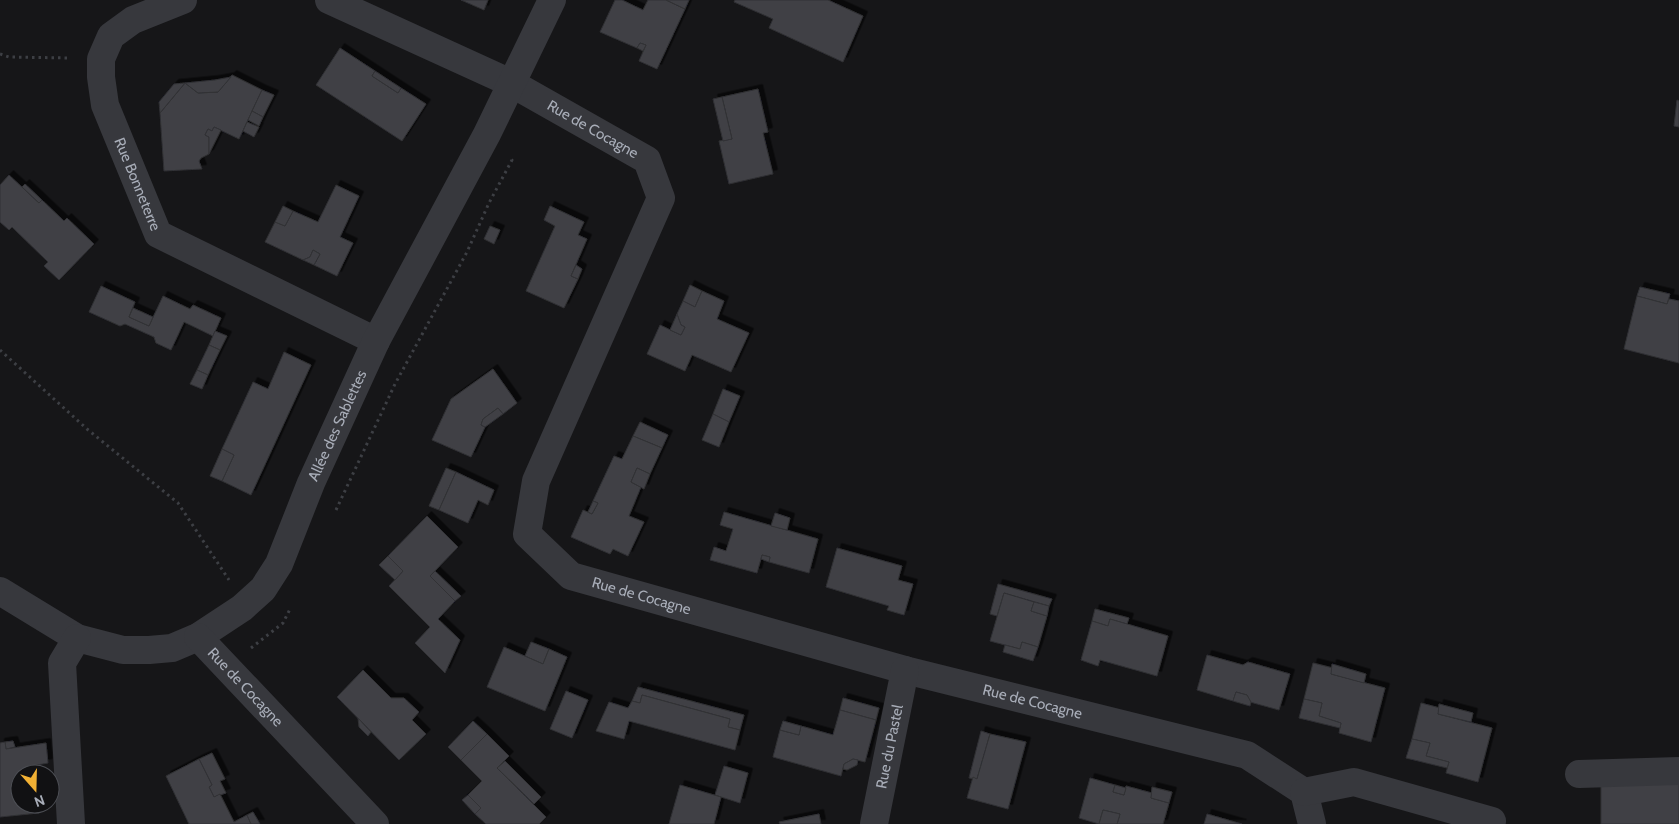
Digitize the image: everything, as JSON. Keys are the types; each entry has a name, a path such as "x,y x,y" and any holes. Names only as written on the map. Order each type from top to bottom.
{"street":[{"name":"Rue Bonneterre","path":"183,0 133,20 126,25 111,36 101,59 101,77 105,106 158,234 376,340"},
{"path":"329,0 511,83"},
{"name":"Allée des Sablettes","path":"0,591 77,638 123,650 132,650 172,648 198,637 242,608 263,588 279,564 311,483 376,340 487,134 552,0"},
{"name":"Rue de Cocagne","path":"511,83 647,160 661,198 536,481 528,534 571,576 906,670 1247,755 1304,792"},
{"name":"Rue de Cocagne","path":"198,637 375,824"},
{"path":"70,824 62,663 77,638"},
{"name":"Rue du Pastel","path":"874,824 906,670"},
{"path":"1579,774 1679,771"},
{"path":"1312,824 1304,792 1354,782 1492,821"}],"path":[{"path":"0,54 9,58 101,59"},
{"path":"0,350 87,429 178,503 228,579 242,608"}],"building":[{"path":"461,0 488,0 484,10"},
{"path":"615,0 622,0 643,10 648,0 666,0 685,9 657,69 639,61 646,45 640,43 637,48 600,32"},
{"path":"666,0 689,0 685,9"},
{"path":"735,0 828,0 863,16 843,62 769,28 773,19 734,2"},
{"path":"640,43 646,45 643,51 637,48"},
{"path":"340,48 375,71 372,76 398,93 401,88 426,104 402,141 316,85"},
{"path":"375,71 401,88 398,93 372,76"},
{"path":"232,75 262,90 239,139 214,127 212,131 208,129 205,135 209,137 209,154 199,161 202,169 164,171 160,113 185,83 198,93 218,92"},
{"path":"231,77 218,92 198,93 185,83 215,80"},
{"path":"185,83 160,113 159,102 174,84"},
{"path":"758,89 768,132 763,133 773,174 729,184 719,141 732,139 722,97"},
{"path":"262,90 274,95 263,117 252,111"},
{"path":"722,97 732,139 723,141 713,99"},
{"path":"1677,100 1679,101 1679,127 1674,126"},
{"path":"252,111 263,117 259,126 248,120"},
{"path":"247,122 259,127 254,137 243,131"},
{"path":"214,127 221,130 209,154 209,137 205,135 208,129 212,131"},
{"path":"9,175 39,203 42,200 64,221 67,218 94,244 59,280 44,266 48,262 12,227 9,230 0,222 0,185"},
{"path":"25,184 42,200 39,203 22,187"},
{"path":"336,185 359,196 340,237 353,243 337,276 314,265 320,254 313,250 310,257 303,260 265,242 275,222 285,226 293,211 318,222"},
{"path":"283,206 293,211 285,226 275,222"},
{"path":"550,206 584,222 578,235 587,239 571,276 578,279 564,308 526,291 555,226 544,220"},
{"path":"490,226 500,230 494,244 484,239"},
{"path":"313,250 320,254 314,265 303,260 310,257"},
{"path":"576,265 582,269 578,279 571,276"},
{"path":"690,285 702,291 695,307 683,301"},
{"path":"101,286 135,302 129,317 149,326 163,296 190,309 193,305 221,318 213,336 184,322 171,350 156,343 154,337 125,324 120,326 89,312"},
{"path":"1640,287 1670,294 1667,304 1637,296"},
{"path":"702,291 724,301 717,319 749,333 731,372 692,355 685,371 647,354 660,325 681,335 685,327 681,325 677,314 683,301 695,307"},
{"path":"1637,296 1667,304 1669,299 1679,301 1679,363 1624,349"},
{"path":"133,308 153,317 149,326 129,317"},
{"path":"677,314 681,325 685,327 681,335 670,330"},
{"path":"215,331 227,336 220,350 209,345"},
{"path":"209,345 220,350 208,375 197,370"},
{"path":"284,352 311,365 251,495 222,481 234,455 222,449 253,382 268,389"},
{"path":"493,369 517,403 503,414 498,408 483,419 481,425 485,427 471,457 432,440 451,399"},
{"path":"197,370 208,375 202,389 190,384"},
{"path":"723,389 740,396 729,422 713,414"},
{"path":"498,408 503,414 485,427 481,425 483,419"},
{"path":"713,414 729,422 719,447 702,440"},
{"path":"640,422 668,435 662,448 633,436"},
{"path":"633,436 662,448 650,474 637,468 631,482 641,487 629,516 644,522 628,556 613,549 610,554 571,537 583,510 592,514 598,503 593,501 614,456 622,459"},
{"path":"222,449 234,455 222,481 210,476"},
{"path":"446,468 456,472 439,510 429,506"},
{"path":"637,468 650,474 644,489 631,482"},
{"path":"456,472 494,490 488,505 478,500 468,523 439,510"},
{"path":"593,501 598,503 592,514 588,512"},
{"path":"724,512 818,539 809,573 769,562 770,557 762,555 757,573 710,560 714,547 726,551 733,529 720,525"},
{"path":"775,513 790,518 787,530 771,526"},
{"path":"427,516 458,547 430,576 455,601 438,619 460,640 445,673 415,643 430,627 389,586 403,571 388,556"},
{"path":"837,548 902,566 898,580 913,584 904,615 887,610 889,606 826,587"},
{"path":"762,555 770,557 769,562 761,559"},
{"path":"388,556 403,571 395,580 379,565"},
{"path":"435,571 461,596 455,601 430,576"},
{"path":"998,584 1052,599 1049,606 1004,593 997,616 990,614"},
{"path":"1004,593 1034,602 1031,611 1047,616 1038,647 1022,642 1020,649 990,641"},
{"path":"1034,602 1049,606 1047,616 1031,611"},
{"path":"1095,609 1129,618 1127,624 1110,619 1108,626 1092,621"},
{"path":"1110,619 1168,636 1157,676 1100,660 1098,666 1081,660 1092,621 1108,626"},
{"path":"531,642 549,649 543,664 525,656"},
{"path":"1022,642 1038,647 1033,661 1003,652 1005,645 1020,649"},
{"path":"504,647 543,664 549,649 567,657 545,711 487,687"},
{"path":"1207,655 1243,665 1248,662 1290,674 1279,710 1250,702 1247,695 1236,692 1233,701 1197,690"},
{"path":"1313,663 1333,668 1331,674 1385,688 1371,742 1339,733 1341,723 1319,716 1322,703 1304,699"},
{"path":"1332,664 1366,674 1364,683 1331,674"},
{"path":"363,670 391,698 404,698 419,712 412,720 426,734 399,760 337,697"},
{"path":"638,687 744,715 740,730 728,727 730,719 642,695 640,703 632,701"},
{"path":"566,691 588,700 572,738 550,729"},
{"path":"1236,692 1247,695 1251,702 1250,706 1233,701"},
{"path":"642,695 730,719 728,727 740,730 735,750 629,721 624,739 596,731 609,702 628,708 632,701 640,703"},
{"path":"843,698 879,708 876,720 840,710"},
{"path":"1304,699 1322,703 1319,716 1341,723 1340,728 1299,718"},
{"path":"1421,703 1440,708 1438,714 1492,728 1478,782 1446,773 1449,762 1426,756 1430,743 1412,739"},
{"path":"1439,704 1473,713 1471,722 1438,714"},
{"path":"840,710 876,720 865,762 853,759 844,764 841,776 773,757 780,730 799,735 801,726 833,735"},
{"path":"358,718 371,732 368,736 359,727"},
{"path":"473,721 487,734 461,760 448,747"},
{"path":"783,721 801,726 799,735 780,730"},
{"path":"981,731 990,734 977,779 969,778"},
{"path":"487,734 509,756 497,768 546,817 539,824 486,824 475,814 481,808 468,795 482,781 461,760"},
{"path":"990,734 1026,742 1008,809 967,798 973,777 977,779"},
{"path":"1412,739 1430,743 1426,756 1449,762 1447,768 1406,758"},
{"path":"13,741 15,747 6,749 5,742"},
{"path":"5,742 6,749 46,743 48,763 10,764 10,814 29,814 0,817 0,743"},
{"path":"212,753 225,779 220,781 226,793 214,797 209,787 212,785 199,759"},
{"path":"199,759 212,785 209,787 214,797 220,794 234,822 247,815 251,824 189,824 166,776"},
{"path":"853,759 858,760 857,765 847,770 843,769 844,764"},
{"path":"505,761 541,797 534,804 497,768"},
{"path":"724,766 748,773 740,803 715,795"},
{"path":"1090,778 1115,785 1113,792 1124,795 1126,786 1152,793 1151,798 1169,803 1163,824 1117,824 1120,814 1103,810 1099,824 1079,818"},
{"path":"1601,783 1679,783 1679,824 1601,824"},
{"path":"680,785 721,797 714,824 669,824"},
{"path":"1115,785 1126,788 1124,795 1113,792"},
{"path":"1152,787 1172,792 1169,803 1151,798"},
{"path":"468,795 481,808 475,814 462,800"},
{"path":"1103,810 1120,814 1117,824 1099,824"},
{"path":"253,812 260,824 251,824 247,815"},
{"path":"819,814 821,824 780,824 779,822"},
{"path":"1207,814 1242,824 1204,824"}]}
